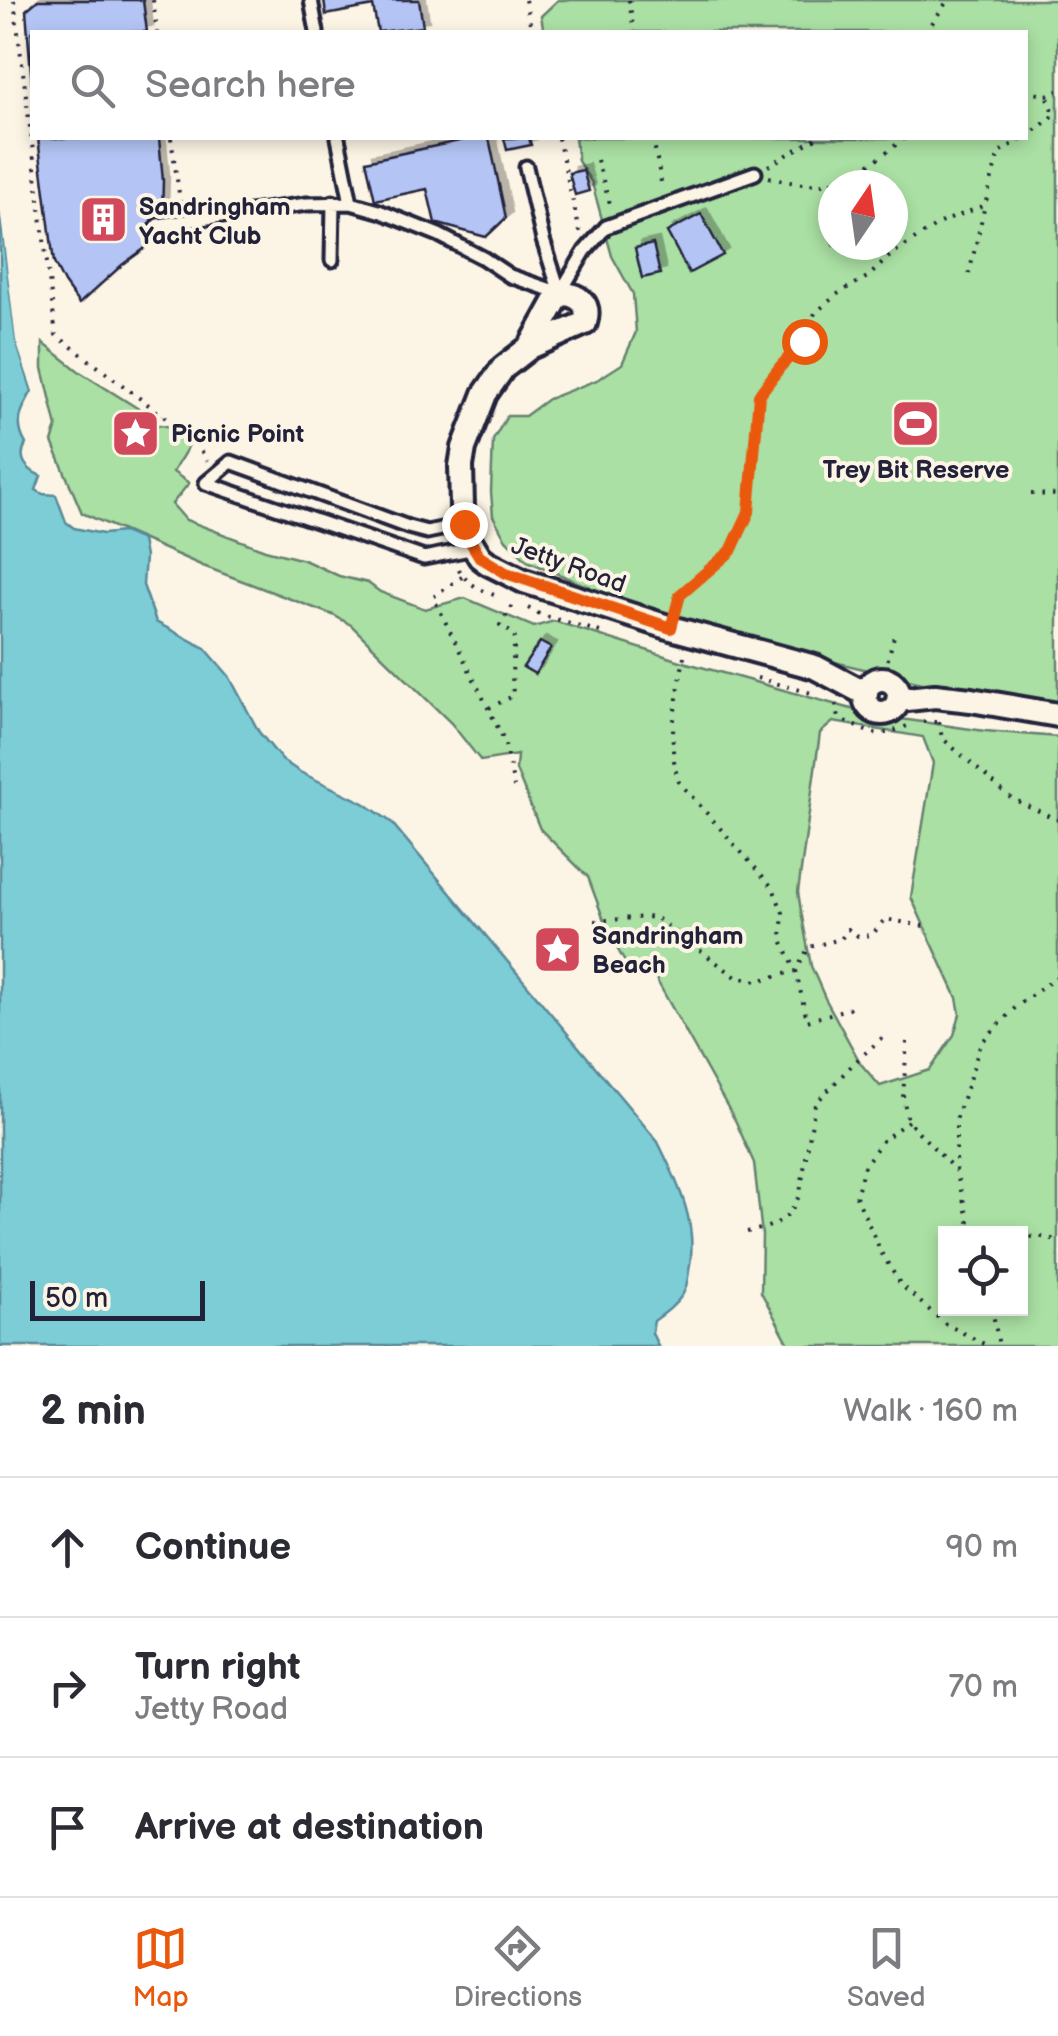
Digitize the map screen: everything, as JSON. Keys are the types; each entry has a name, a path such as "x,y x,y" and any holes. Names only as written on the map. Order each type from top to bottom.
{"street":[{"name":"Jetty Road","path":"530,347 560,292 584,301 588,312 584,323 530,347 503,368 485,394 464,448 464,550 524,581 815,668 866,694 871,709 882,713 892,710 893,690"},
{"path":"893,690 1058,715"}],"lane":[{"path":"311,0 318,30"},
{"path":"338,140 351,203"},
{"path":"526,167 560,292"},
{"name":"Jetty Road","path":"560,292 606,227 755,173"},
{"path":"332,260 333,202"},
{"path":"158,225 333,202 351,203 440,235 510,276 560,292"},
{"path":"464,524 428,532 408,527 231,462 206,483 424,558 464,550"},
{"path":"401,551 408,527"}],"path":[{"path":"14,0 30,128"},
{"path":"152,0 157,30"},
{"path":"524,0 532,30"},
{"path":"629,0 634,30"},
{"path":"927,30 948,0"},
{"path":"1028,92 1047,95 1058,90"},
{"path":"1028,135 1055,115 1047,95"},
{"path":"32,140 56,335 195,440 215,474"},
{"path":"171,140 182,220"},
{"path":"558,140 585,252"},
{"path":"653,140 665,206"},
{"path":"755,173 813,140"},
{"path":"755,173 797,185 829,185 868,166 902,140"},
{"path":"969,274 999,152 1020,140"},
{"path":"597,160 616,224"},
{"path":"671,628 680,595 731,551 749,512 759,395 804,341 814,313 940,223 985,205"},
{"path":"136,433 163,416"},
{"path":"1032,494 1058,495"},
{"path":"462,577 464,550"},
{"path":"462,577 539,614 612,635"},
{"path":"462,577 432,597 504,740 514,787"},
{"path":"490,708 513,696 515,635 500,625 515,602"},
{"path":"893,690 887,663 895,632"},
{"path":"684,656 671,740 672,762 679,782 773,888 783,913 781,938 796,972 808,1021 856,1006"},
{"path":"741,673 816,694"},
{"path":"835,700 840,718 867,732 886,736 913,723 953,723"},
{"path":"938,722 942,738 1011,798 1058,820"},
{"path":"595,921 648,916 658,919 718,966 744,980 796,972"},
{"path":"796,972 808,946 841,938 848,929 858,936 872,935 886,919 923,926"},
{"path":"970,1226 956,1171 956,1120 981,1043 1016,1007 1058,976"},
{"path":"747,1232 777,1226 795,1206 815,1104 882,1038"},
{"path":"907,1042 903,1097 908,1121 956,1171"},
{"path":"908,1121 882,1142 864,1166 856,1196 900,1285 944,1323 988,1346"},
{"path":"1028,1238 1058,1240"},
{"path":"994,1316 1000,1346"}],"green space":[{"path":"558,0 1058,0 1058,702 934,686 822,659 637,607 527,561 506,540 493,516 493,440 507,416 525,416 548,399 597,380 622,364 636,332 633,294 612,256 592,183 578,161 575,140 1028,140 1028,30 544,30 541,16"},
{"path":"43,343 80,372 153,418 135,421 128,436 132,442 144,441 153,426 164,425 189,445 173,472 189,483 172,504 186,520 368,583 380,592 425,609 465,598 534,627 554,621 873,715 1058,737 1058,1346 790,1346 761,1292 762,1235 754,1163 736,1122 651,970 626,964 609,934 588,877 540,829 516,770 517,755 481,761 451,723 351,625 82,513 52,442 57,427 43,368","holes":["833,722 923,737 933,763 911,897 957,998 960,1014 954,1035 930,1070 880,1086 861,1064 811,966 798,892 820,733"]}],"water":[{"path":"0,213 16,341 32,391 20,417 26,444 23,459 41,476 36,490 56,495 66,522 74,528 103,534 123,532 142,540 143,585 156,622 205,648 229,676 259,732 282,760 364,803 391,822 658,1142 685,1204 691,1254 683,1294 654,1321 652,1333 658,1346 0,1346"}],"pier":[{"path":"0,208 5,212 21,340 37,390 35,397 16,341"}],"building":[{"path":"38,0 143,0 147,30 30,30 30,60 26,10"},
{"path":"324,0 419,0 423,27 378,30 373,6 326,15"},
{"name":"Sandringham Yacht Club","path":"38,140 159,140 162,216 144,249 79,304 54,263"},
{"path":"464,140 489,140 506,218 486,237 435,223 427,189 375,200 366,161"},
{"path":"504,140 530,140 531,145 507,150"},
{"path":"583,170 589,191 575,195 569,173"},
{"path":"701,214 723,255 689,273 667,232"},
{"path":"653,244 660,274 642,278 635,248"},
{"path":"540,642 551,648 535,674 523,667"}],"place":[{"name":"Sandringham Yacht Club","path":"104,220"},
{"name":"Trey Bit Reserve","path":"916,423"},
{"name":"Picnic Point","path":"136,433"},
{"name":"Sandringham Beach","path":"557,949"}],"route":[{"path":"464,524 480,557 506,573 671,628 680,595 731,551 749,512 759,395 804,341"}]}
